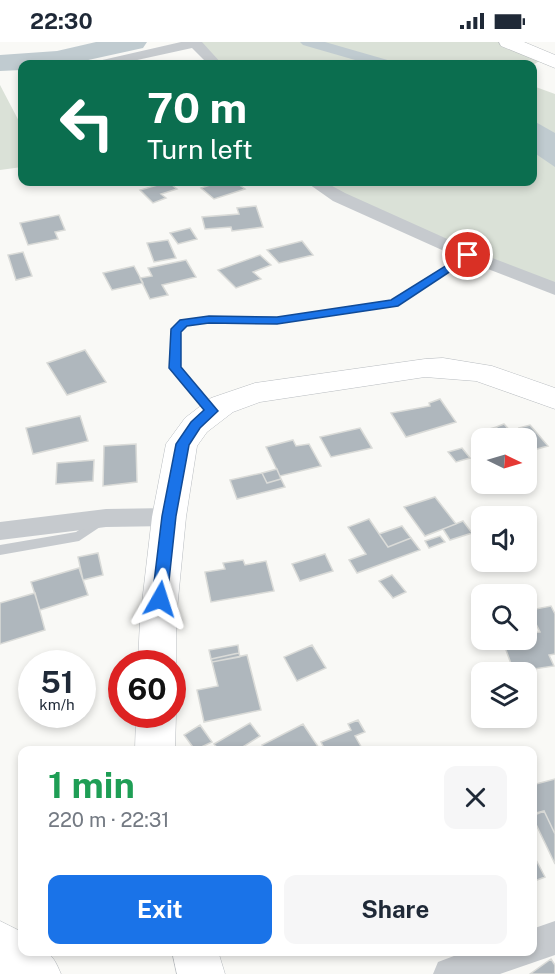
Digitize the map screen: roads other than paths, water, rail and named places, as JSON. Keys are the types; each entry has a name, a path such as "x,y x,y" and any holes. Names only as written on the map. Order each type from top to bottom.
{"main road":[{"path":"508,42 555,62"},
{"path":"551,42 555,44"},
{"path":"157,650 158,620 169,516 182,444 196,425 212,411 255,393 448,366 479,370 555,399"},
{"path":"155,746 156,728"},
{"path":"0,944 37,974"},
{"path":"196,956 201,974"}],"street":[{"path":"120,60 195,42 211,60"},
{"path":"321,186 339,197 468,255 555,289"},
{"path":"0,531 106,518 169,516"},
{"path":"537,944 555,938"},
{"path":"450,974 502,956"}],"lane":[{"path":"212,411 175,368 175,331 184,323 209,319 277,321 394,303 468,255"},
{"path":"0,550 79,536 106,518"}],"waterway":[{"path":"43,60 57,59 133,42"},
{"path":"308,42 371,60"},
{"path":"0,63 18,62"}]}
